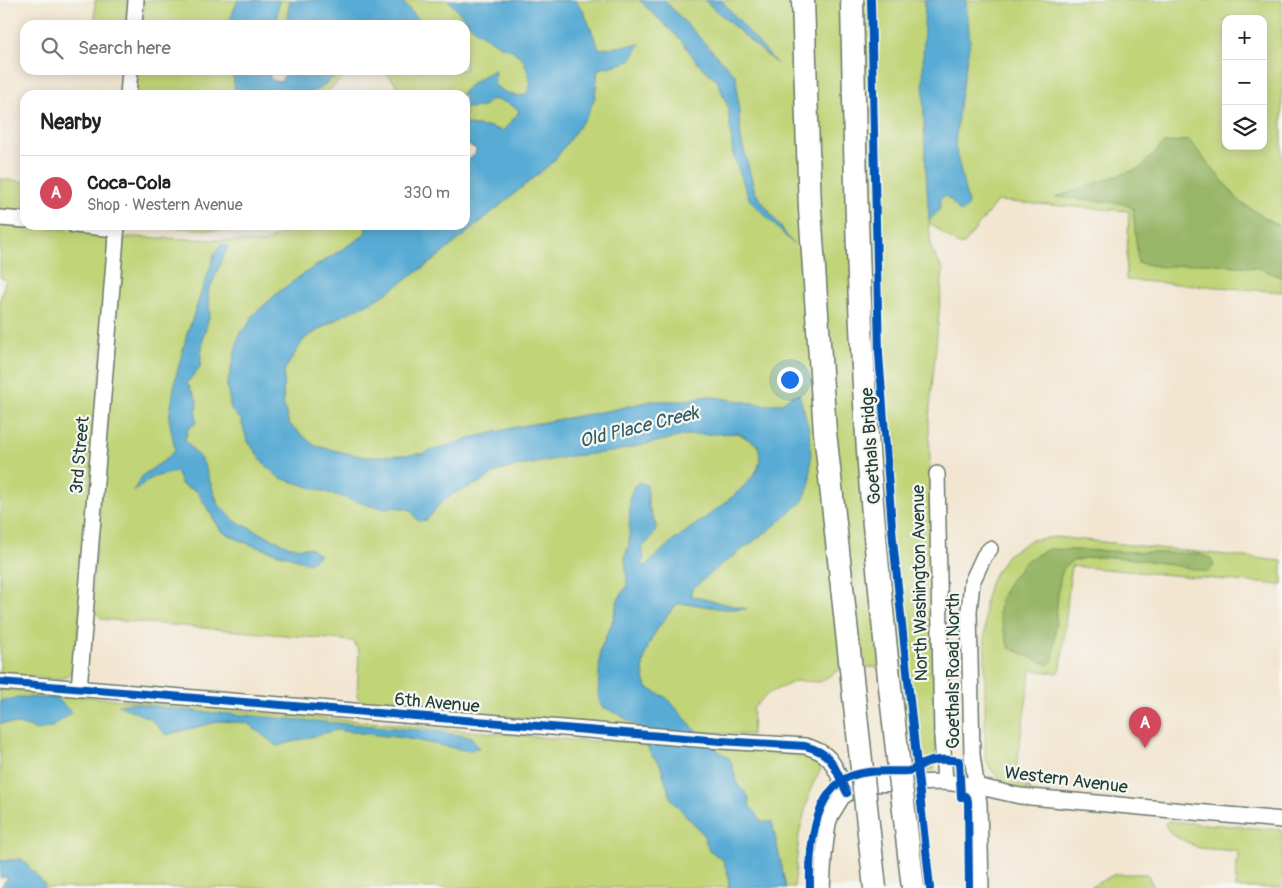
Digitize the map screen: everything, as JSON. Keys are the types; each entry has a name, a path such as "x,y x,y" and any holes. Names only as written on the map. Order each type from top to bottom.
{"highway":[{"path":"804,0 810,209 825,432 875,888"},
{"name":"Goethals Bridge","path":"852,0 858,245 868,451 880,592 912,888"}],"street":[{"path":"134,20 136,0"},
{"path":"128,90 130,75"},
{"path":"0,218 20,220"},
{"name":"3rd Street","path":"79,689 117,230"},
{"name":"North Washington Avenue","path":"937,474 942,736 945,782"},
{"name":"Goethals Road North","path":"981,888 979,804 972,755 970,592 975,573 990,548"},
{"name":"6th Avenue","path":"0,682 721,741 805,746 818,749 828,756 847,793"},
{"name":"Western Avenue","path":"847,793 860,785 867,784 945,782 976,786 1020,796 1282,820"},
{"path":"822,888 822,866 828,823 837,802 847,793"}],"green space":[{"path":"95,0 128,0 126,20 95,20"},
{"path":"144,0 238,0 230,20 142,20"},
{"path":"279,0 290,0 287,20 277,20"},
{"path":"401,0 448,0 469,20 419,20"},
{"path":"575,0 639,0 681,40 699,65 717,80 728,107 733,154 749,198 790,240 755,192 741,140 736,76 664,0 704,0 773,61 721,0 1282,0 1282,292 1126,280 1129,211 997,201 964,244 958,245 929,222 931,248 943,270 929,420 936,758 932,761 932,765 935,767 934,770 907,773 896,667 844,667 820,682 796,681 769,693 753,708 752,735 697,732 667,698 647,688 643,669 646,651 659,626 671,611 677,604 744,609 691,596 691,590 721,565 773,527 803,501 806,422 804,409 790,397 782,403 764,405 708,396 680,401 651,401 516,427 421,454 364,457 315,446 289,424 283,403 284,371 304,339 434,260 554,161 588,114 595,97 598,69 620,64 599,49 583,10"},
{"path":"470,21 499,45 512,50 524,60 531,84 526,95 509,94 494,85 494,71 484,75 465,90 400,90 389,75 470,75"},
{"path":"138,75 233,75 235,90 136,90"},
{"path":"335,75 346,75 329,90 316,90"},
{"path":"491,99 508,103 519,109 517,115 503,131 490,127 470,125 470,107"},
{"path":"1189,140 1240,202 1282,228 1282,278 1259,268 1205,263 1162,267 1138,263 1133,208 1120,203 1056,197 1140,168 1164,143"},
{"path":"0,179 20,181 20,214 0,212"},
{"path":"0,223 20,225 20,230 94,232 104,237 111,246 75,666 67,677 57,679 0,673 0,299 6,280 0,277"},
{"path":"209,230 262,230 259,232"},
{"path":"290,230 366,231 363,236 302,275 253,315 247,327 240,333 227,385 231,410 241,420 247,440 266,466 280,478 383,508 412,510 414,515 427,520 439,505 456,492 481,482 498,471 510,468 571,456 611,452 687,435 738,433 758,445 759,465 754,475 745,485 669,544 646,566 641,566 642,547 648,542 657,527 648,504 648,492 630,496 629,546 625,556 627,585 618,600 610,629 601,706 640,728 367,705 357,697 359,650 353,641 102,619 91,608 122,243 125,238 131,237 263,243","holes":["215,253 222,261 208,292 210,313 203,338 200,367 187,383 197,400 185,440 203,462 218,504 235,521 290,547 310,548 320,555 282,555 246,543 221,531 197,491 182,485 176,472 153,477 134,490 143,475 165,460 175,450 169,418 187,334"]},
{"path":"1056,537 1282,561 1282,585 1071,566 1061,669 1057,673 1031,670 1014,783 1029,786 1031,790 1011,788 991,770 985,757 985,602 991,580 1007,555 1031,540"},
{"path":"1048,549 1199,554 1211,558 1214,566 1208,572 1155,562 1109,557 1072,561 1063,569 1061,576 1053,660 1049,664 1009,648 999,615 1000,599 1010,581 1027,560"},
{"path":"0,689 584,741 644,741 651,754 660,764 671,799 703,834 709,850 723,860 728,874 729,888 44,888 45,885 22,859 0,861 0,723 18,724 38,730 21,697 0,701","holes":["132,703 183,710 471,737 478,748 336,730 277,746 247,723 220,721 166,735"]},
{"path":"713,747 808,756 823,765 811,788 799,834 794,888 786,888 772,822 761,823 750,806 748,795 738,785 730,759"},
{"path":"1167,821 1282,830 1282,888 1235,888 1238,851 1199,848 1172,835 1165,825"},
{"path":"1115,874 1147,874 1154,888 1092,888 1092,886"}],"water":[{"path":"238,0 279,0 277,20 230,20"},
{"path":"290,0 401,0 419,20 287,20"},
{"name":"Old Place Creek","path":"448,0 575,0 583,10 599,49 640,44 630,61 598,69 595,97 588,114 554,161 434,260 381,297 332,321 304,339 284,371 283,403 289,424 315,446 364,457 421,454 516,427 651,401 680,401 708,396 764,405 782,403 790,397 799,394 809,429 811,456 810,484 803,501 773,527 721,565 691,590 691,596 747,609 723,609 691,604 677,604 654,634 646,651 643,669 647,688 667,698 697,732 730,759 738,785 748,795 750,806 761,822 772,822 786,888 729,888 728,874 723,860 709,850 703,834 671,799 660,764 651,754 640,728 601,706 598,695 600,650 614,618 618,600 627,585 625,556 629,546 630,496 634,486 639,482 647,485 648,505 656,527 653,535 642,547 644,560 641,565 646,566 669,544 719,508 745,485 754,475 759,465 758,445 738,433 687,435 611,452 571,456 510,468 498,471 481,482 456,492 439,505 427,520 418,521 411,510 371,506 280,478 266,466 247,440 241,420 231,410 227,385 240,332 247,327 253,315 281,290 363,236 366,230 470,230 470,158 475,154 476,149 470,146 470,125 490,127 503,131 519,110 508,103 491,99 484,107 470,108 470,90 465,90 495,70 494,85 509,94 526,95 531,84 524,60 512,50 499,45 475,30 470,24 470,20 466,20"},
{"path":"639,0 664,0 736,76 741,140 755,192 793,244 749,199 733,154 728,107 717,80 699,65 681,40"},
{"path":"704,0 721,0 777,64"},
{"path":"925,0 966,0 970,41 960,99 955,146 968,204 966,209 960,212 950,199 945,196 940,199 940,209 929,221 923,55"},
{"path":"233,75 270,75 270,79 280,82 285,75 336,75 317,90 235,90"},
{"path":"221,244 228,246 208,292 210,313 203,338 200,367 187,383 197,400 196,423 187,430 185,440 203,462 218,504 235,521 290,547 310,548 320,555 309,563 246,543 221,531 197,491 182,485 176,472 153,477 133,491 143,475 165,460 175,450 169,418 176,376 187,334 215,253"},
{"path":"21,697 57,698 72,713 52,727 38,730 18,724 0,723 0,701"},
{"path":"132,703 183,710 432,731 471,737 479,748 469,751 404,738 336,730 277,746 247,723 220,721 166,735 151,719 118,705"},
{"path":"22,859 45,885 44,888 0,888 8,877 0,878 0,861"}],"cycle path":[{"path":"871,0 879,354 893,540 930,888"},
{"path":"0,682 721,741 805,746 815,749 828,758 836,769 847,793"},
{"path":"810,888 812,841 816,824 828,795 838,784 858,774 908,771 938,760 959,761 961,797 965,796 968,801 969,888"}],"place":[{"name":"Coca-Cola","path":"1145,748"}]}
